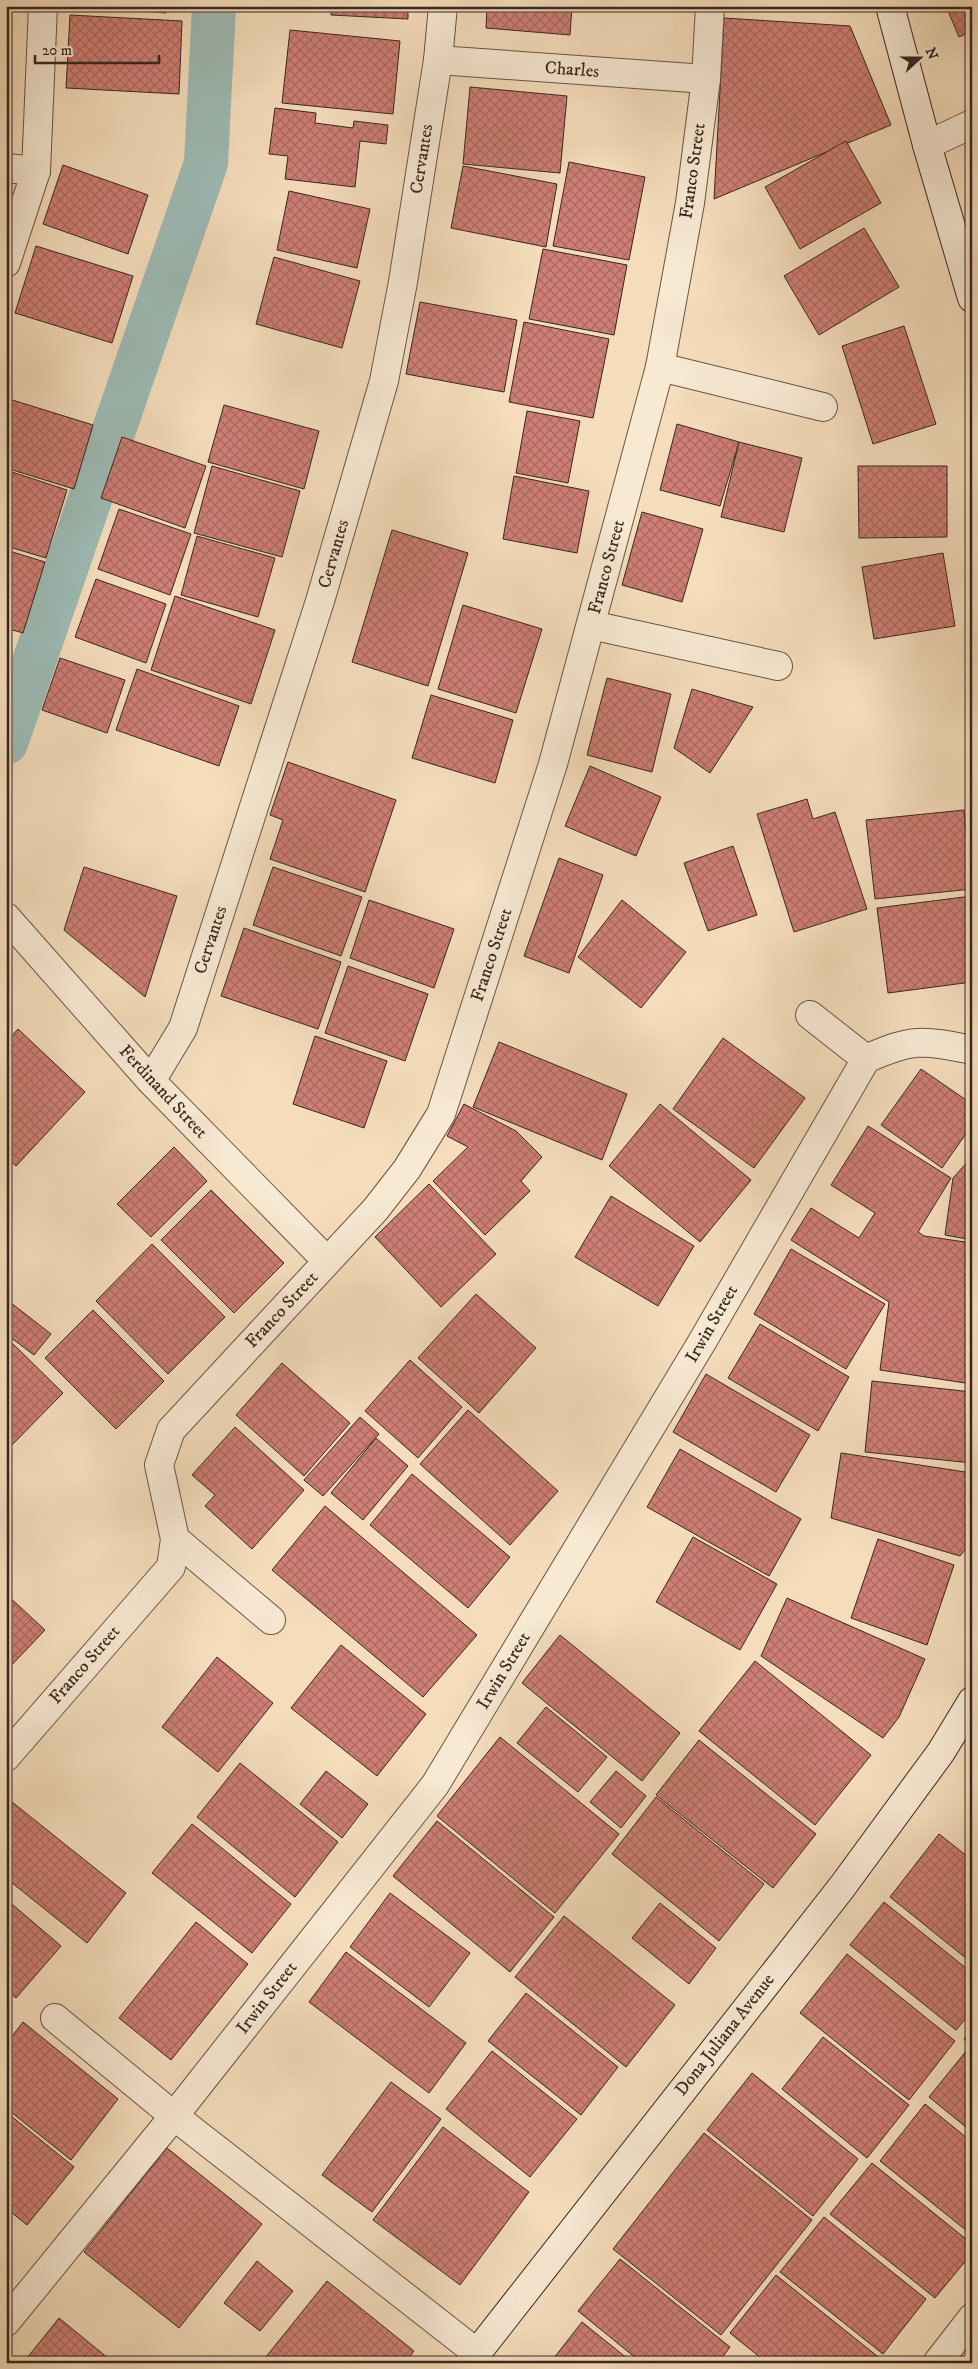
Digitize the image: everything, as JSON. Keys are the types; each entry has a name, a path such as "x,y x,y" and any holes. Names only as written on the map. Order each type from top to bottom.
{"street":[{"path":"6,263 36,171 43,6"},
{"name":"Cervantes","path":"151,1082 183,1028 320,601 384,381 403,282 438,60 443,6"},
{"name":"Franco Street","path":"6,1757 170,1567 175,1539 159,1465 171,1430 375,1210 402,1176 440,1114 553,764 660,366 690,203 706,79 710,6"},
{"path":"890,6 927,145 972,298"},
{"name":"Charles","path":"438,60 706,79"},
{"path":"927,145 972,124"},
{"path":"6,168 36,171"},
{"path":"660,366 823,407"},
{"path":"591,625 778,666"},
{"name":"Ferdinand Street","path":"6,917 151,1082 327,1261"},
{"path":"810,1015 866,1060 899,1045 928,1041 972,1050"},
{"name":"Irwin Street","path":"6,2322 174,2116 435,1785 702,1342 866,1060"},
{"path":"175,1539 271,1620"},
{"name":"Dona Juliana Avenue","path":"473,2358 842,1887 941,1752 972,1701"},
{"path":"55,2018 473,2358"},
{"path":"937,2363 972,2318"}],"building":[{"path":"73,6 167,6 166,13"},
{"path":"331,6 408,6 408,19 331,15"},
{"path":"487,6 572,6 570,35 486,28"},
{"path":"946,6 972,6 972,31 959,37"},
{"path":"70,15 182,21 179,94 66,88"},
{"path":"724,18 850,26 891,125 714,199"},
{"path":"290,30 400,41 393,114 282,103"},
{"path":"470,87 567,96 560,173 463,164"},
{"path":"275,108 316,113 315,123 353,128 354,121 388,125 386,144 360,141 355,187 285,179 288,156 269,154"},
{"path":"846,141 881,203 800,249 765,187"},
{"path":"569,162 645,177 629,260 553,246"},
{"path":"63,165 148,195 128,254 43,224"},
{"path":"463,166 557,184 546,247 451,228"},
{"path":"289,191 370,209 357,268 277,250"},
{"path":"864,228 899,287 819,335 784,276"},
{"path":"36,246 133,276 112,343 15,313"},
{"path":"543,249 627,265 614,335 529,319"},
{"path":"274,257 360,281 342,348 256,324"},
{"path":"420,302 517,320 504,392 406,374"},
{"path":"524,322 609,339 593,418 509,402"},
{"path":"904,326 936,424 873,444 842,346"},
{"path":"6,398 93,425 74,489 6,468"},
{"path":"224,405 319,431 304,489 208,462"},
{"path":"527,411 580,421 568,483 516,473"},
{"path":"677,424 739,442 720,506 660,490"},
{"path":"122,437 206,466 185,528 101,498"},
{"path":"739,442 802,458 784,532 721,517"},
{"path":"212,466 300,491 282,557 194,533"},
{"path":"858,466 947,466 947,537 859,538"},
{"path":"6,470 67,490 46,558 6,546"},
{"path":"514,476 589,491 577,553 503,539"},
{"path":"119,509 191,534 170,595 98,569"},
{"path":"642,512 703,529 682,602 622,585"},
{"path":"392,530 468,553 428,686 352,662"},
{"path":"197,536 275,558 258,617 181,595"},
{"path":"6,550 45,562 23,633 6,628"},
{"path":"943,553 955,626 874,639 862,567"},
{"path":"96,579 166,604 146,663 75,637"},
{"path":"175,596 275,630 251,704 151,670"},
{"path":"463,605 542,629 516,713 438,689"},
{"path":"60,658 125,680 107,733 42,710"},
{"path":"137,669 239,706 219,766 116,730"},
{"path":"607,678 671,694 652,772 587,755"},
{"path":"692,689 753,707 710,773 674,748"},
{"path":"431,695 513,720 495,783 412,758"},
{"path":"288,762 396,800 365,892 270,859 283,820 270,815"},
{"path":"590,766 661,797 636,856 565,826"},
{"path":"807,799 813,819 835,812 867,909 794,932 757,814"},
{"path":"964,810 972,889 875,899 866,820"},
{"path":"733,846 757,915 708,931 684,863"},
{"path":"559,858 603,875 569,973 524,956"},
{"path":"84,867 177,896 145,997 64,930"},
{"path":"273,867 362,897 341,956 253,925"},
{"path":"972,896 972,982 888,993 877,908"},
{"path":"369,900 454,929 434,988 350,958"},
{"path":"622,900 686,952 641,1008 578,957"},
{"path":"244,928 341,962 318,1029 221,996"},
{"path":"348,966 428,994 405,1061 325,1033"},
{"path":"18,1029 85,1092 16,1166 6,1157 6,1042"},
{"path":"315,1036 387,1061 364,1128 293,1104"},
{"path":"723,1038 805,1098 754,1168 673,1109"},
{"path":"499,1042 627,1094 602,1160 473,1107"},
{"path":"921,1069 972,1104 972,1125 942,1168 881,1125"},
{"path":"464,1104 516,1131 542,1157 521,1181 530,1191 485,1235 433,1181 468,1147 447,1136"},
{"path":"660,1104 751,1180 700,1242 609,1166"},
{"path":"868,1126 951,1178 918,1232 924,1236 972,1243 972,1384 880,1370 889,1302 791,1240 811,1208 859,1238 875,1213 831,1185"},
{"path":"174,1147 207,1181 151,1237 117,1204"},
{"path":"972,1157 972,1240 945,1235 953,1178"},
{"path":"429,1184 496,1254 441,1307 375,1237"},
{"path":"211,1190 284,1263 234,1313 161,1240"},
{"path":"611,1196 694,1246 658,1306 575,1257"},
{"path":"152,1244 225,1317 168,1374 96,1301"},
{"path":"791,1249 885,1304 846,1369 754,1314"},
{"path":"476,1294 536,1348 479,1413 418,1358"},
{"path":"6,1299 51,1334 34,1355 6,1334"},
{"path":"93,1310 164,1381 116,1429 45,1358"},
{"path":"760,1324 849,1377 818,1431 728,1378"},
{"path":"6,1337 63,1393 6,1451"},
{"path":"410,1360 462,1407 418,1458 365,1411"},
{"path":"282,1363 350,1423 304,1476 236,1415"},
{"path":"706,1374 810,1435 776,1492 673,1432"},
{"path":"872,1381 972,1392 972,1463 865,1452"},
{"path":"468,1410 558,1491 510,1545 420,1464"},
{"path":"360,1417 379,1434 323,1496 304,1480"},
{"path":"235,1427 304,1490 252,1549 205,1506 215,1495 192,1475"},
{"path":"376,1438 408,1466 363,1520 331,1493"},
{"path":"680,1449 801,1519 769,1576 647,1507"},
{"path":"841,1453 972,1473 972,1542 960,1556 831,1518"},
{"path":"412,1474 510,1557 468,1608 370,1525"},
{"path":"325,1506 477,1635 423,1697 272,1570"},
{"path":"693,1537 777,1584 740,1650 656,1602"},
{"path":"878,1539 954,1565 927,1645 851,1618"},
{"path":"6,1594 45,1630 6,1671"},
{"path":"787,1598 925,1659 899,1717 883,1738 761,1656"},
{"path":"560,1635 680,1733 642,1781 522,1683"},
{"path":"341,1645 426,1714 377,1776 291,1708"},
{"path":"217,1657 273,1703 218,1772 162,1727"},
{"path":"755,1661 871,1755 815,1825 699,1731"},
{"path":"546,1707 607,1757 578,1792 517,1743"},
{"path":"500,1737 619,1834 555,1913 437,1816"},
{"path":"699,1740 816,1834 773,1888 656,1795"},
{"path":"240,1763 338,1842 295,1897 197,1817"},
{"path":"326,1771 368,1804 342,1838 300,1804"},
{"path":"616,1771 646,1796 621,1828 590,1802"},
{"path":"656,1797 764,1884 719,1941 612,1854"},
{"path":"7,1798 126,1893 87,1943 6,1878"},
{"path":"437,1821 554,1917 510,1972 393,1876"},
{"path":"192,1824 291,1904 252,1953 152,1873"},
{"path":"939,1834 972,1860 972,1963 890,1897"},
{"path":"390,1893 470,1953 429,2007 350,1947"},
{"path":"6,1899 61,1946 16,1998 6,1990"},
{"path":"884,1902 972,1973 972,2011 956,2030 850,1945"},
{"path":"660,1903 716,1948 689,1984 632,1938"},
{"path":"564,1916 675,2005 626,2067 515,1977"},
{"path":"196,1922 248,1964 171,2060 119,2018"},
{"path":"346,1952 466,2043 429,2093 309,2002"},
{"path":"847,1954 955,2041 909,2100 800,2013"},
{"path":"526,1993 618,2067 581,2115 488,2041"},
{"path":"23,2022 118,2099 71,2160 6,2108 6,2044"},
{"path":"972,2029 972,2045 964,2039"},
{"path":"823,2037 909,2105 867,2158 782,2089"},
{"path":"967,2050 972,2054 972,2132 929,2097"},
{"path":"492,2051 577,2119 530,2177 446,2109"},
{"path":"752,2073 858,2159 813,2216 707,2130"},
{"path":"391,2082 441,2119 372,2212 322,2175"},
{"path":"925,2104 972,2142 972,2235 880,2161"},
{"path":"6,2112 74,2167 27,2225 6,2208"},
{"path":"443,2127 529,2192 460,2285 373,2220"},
{"path":"704,2133 812,2220 721,2335 613,2249"},
{"path":"167,2148 262,2224 179,2328 84,2252"},
{"path":"872,2163 972,2244 972,2253 935,2298 830,2214"},
{"path":"824,2217 926,2299 883,2354 780,2272"},
{"path":"620,2259 730,2347 718,2363 642,2363 578,2311"},
{"path":"257,2261 293,2291 260,2331 224,2303"},
{"path":"776,2275 882,2360 880,2363 767,2363 730,2333"},
{"path":"327,2281 414,2351 405,2363 261,2363"},
{"path":"59,2318 114,2363 23,2363"},
{"path":"582,2322 633,2363 550,2363"}],"waterway":[{"path":"6,743 206,163 214,6"}]}
